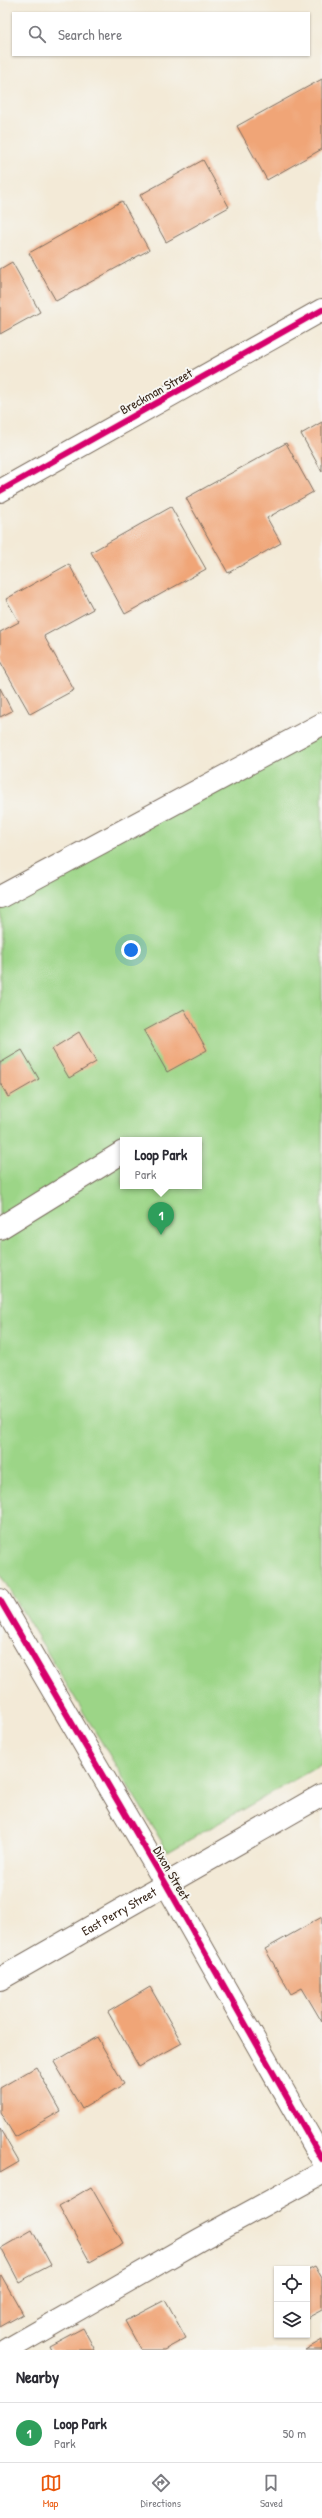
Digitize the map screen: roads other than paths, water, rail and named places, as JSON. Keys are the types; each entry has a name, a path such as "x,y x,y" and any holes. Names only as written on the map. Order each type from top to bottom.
{"street":[{"name":"Breckman Street","path":"0,491 322,310"},
{"path":"0,897 322,724"},
{"path":"0,1228 120,1154"},
{"name":"Dixon Street","path":"1,1605 166,1884 322,2159"},
{"name":"East Perry Street","path":"0,1979 322,1795"},
{"path":"6,2350 199,2240 322,2173"}],"place":[{"name":"Loop Park","path":"161,1235"}]}
